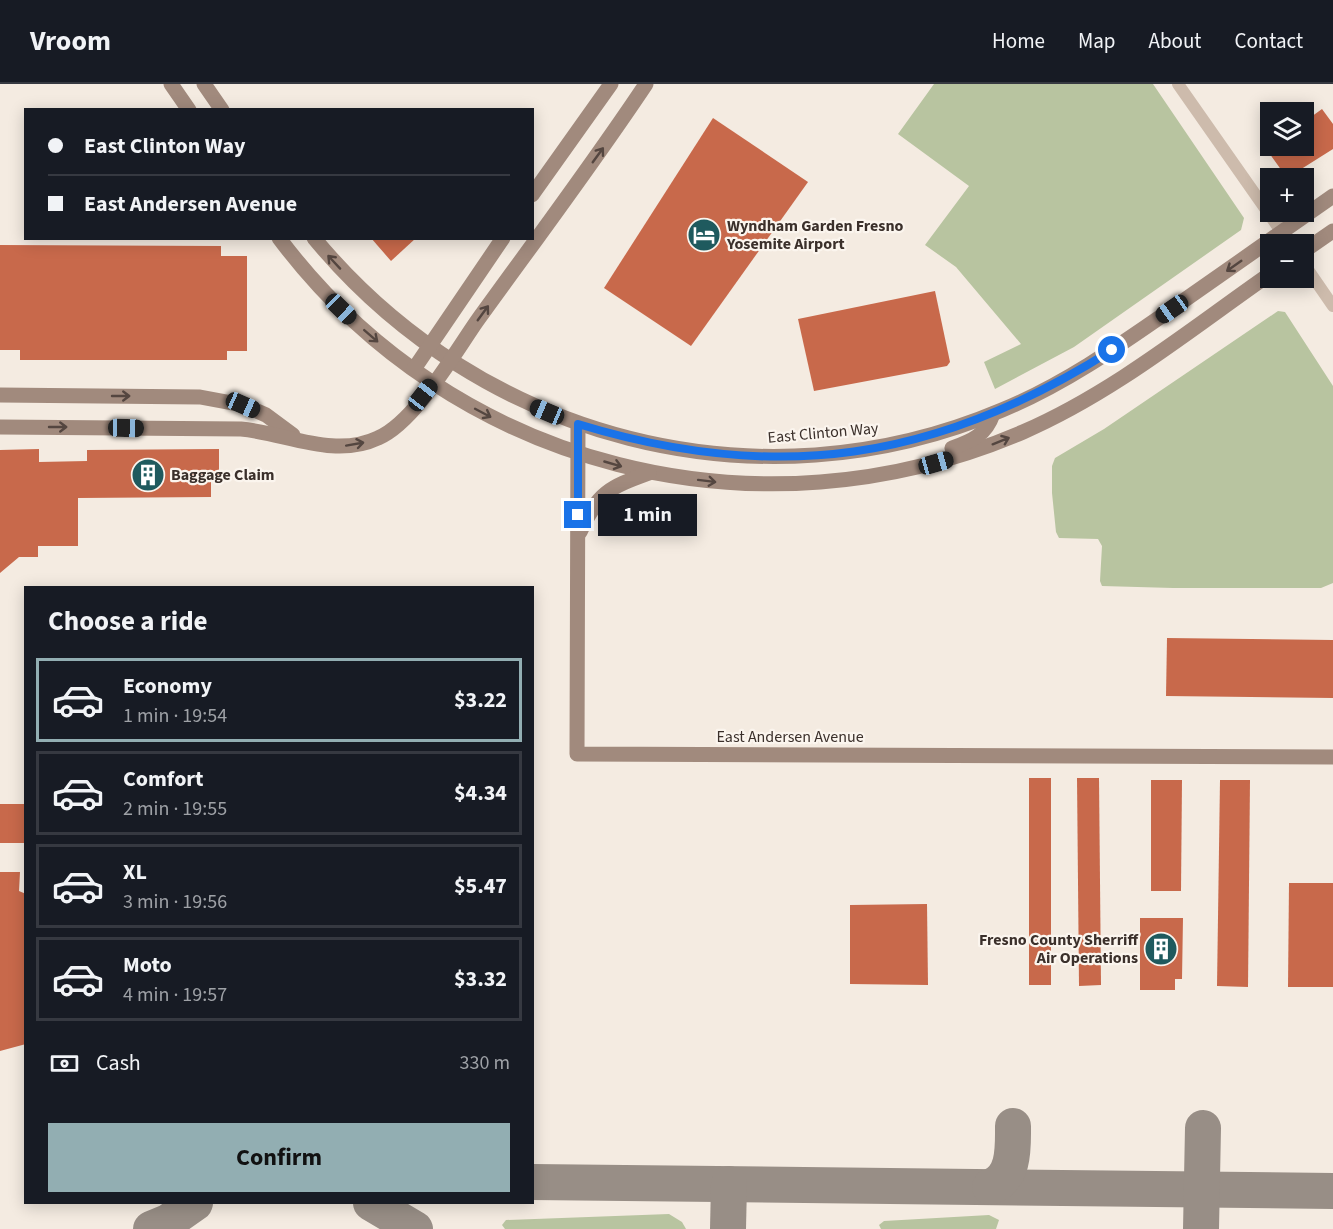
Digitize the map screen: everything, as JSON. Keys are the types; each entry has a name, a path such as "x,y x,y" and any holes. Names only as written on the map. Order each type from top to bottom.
{"main road":[{"path":"171,84 188,108"},
{"path":"204,84 221,108"},
{"path":"534,192 611,84"},
{"path":"0,427 241,429 266,431 326,446 354,446 380,438 403,422 450,361 646,84"},
{"name":"East Clinton Way","path":"1290,234 1333,196"},
{"path":"1314,244 1333,231"},
{"path":"281,240 307,273 373,338 414,369 493,418 536,438 578,453 649,473 753,485 802,484 861,478 912,469 960,456 1043,423 1097,393 1260,281"},
{"name":"East Clinton Way","path":"316,240 338,267 379,308 429,347 504,393 578,424 627,439 678,449 737,456 795,457 889,446 960,427 993,414 1071,376 1260,255"},
{"path":"414,369 502,240"},
{"path":"0,395 200,397 214,401 231,401 266,415 298,439"},
{"path":"861,478 967,443 979,436 990,425 993,414"},
{"name":"East Andersen Avenue","path":"578,424 577,754 1333,757"},
{"path":"578,538 592,508 600,498 617,484 649,473"}],"street":[{"path":"1178,84 1283,234"},
{"path":"1314,278 1333,306"}],"green space":[{"path":"934,84 1153,84 1244,218 1241,230 1074,347 995,389 984,362 1021,344 956,267 925,245 969,186 898,134"},
{"path":"1278,311 1285,312 1333,386 1333,583 1321,588 1102,586 1100,581 1102,546 1098,539 1059,538 1056,532 1052,493 1052,466 1055,458 1104,429"},
{"path":"669,1214 682,1222 686,1229 505,1229 502,1225 506,1220"},
{"path":"989,1215 999,1220 996,1229 881,1229 879,1225 884,1221"}],"building":[{"path":"1322,109 1333,124 1333,149 1303,168 1280,168 1271,156 1314,156 1314,115"},
{"name":"Wyndham Garden Fresno Yosemite Airport","path":"713,118 808,182 691,346 604,288"},
{"path":"373,240 414,240 391,261"},
{"path":"0,245 221,246 221,256 247,256 247,351 227,351 227,360 20,360 20,350 0,350"},
{"path":"935,291 950,362 947,366 814,391 798,319"},
{"path":"39,449 39,462 87,461 87,450 219,449 219,479 211,479 211,497 78,498 78,546 38,546 38,557 19,557 0,573 0,450"},
{"path":"1167,638 1333,640 1333,698 1166,696"},
{"path":"1029,778 1051,778 1051,985 1029,985"},
{"path":"1077,778 1099,778 1101,985 1079,986"},
{"path":"1151,780 1182,780 1181,891 1151,891"},
{"path":"1220,780 1250,780 1248,987 1217,986"},
{"path":"0,804 24,804 24,843 0,843"},
{"path":"0,872 20,872 19,891 24,893 24,1045 0,1051"},
{"path":"1289,883 1333,883 1333,987 1288,987"},
{"path":"927,904 928,985 850,984 850,905"},
{"name":"Fresno County Sherriff Air Operations","path":"1140,918 1183,918 1182,979 1175,979 1175,990 1140,990"}],"taxiway":[{"path":"990,1187 998,1183 1008,1169 1011,1161 1013,1126"},
{"path":"1201,1229 1203,1128"},
{"path":"534,1182 1333,1191"},
{"path":"728,1229 729,1184"},
{"path":"151,1229 168,1222 194,1204"},
{"path":"373,1204 415,1229"}],"place":[{"name":"Wyndham Garden Fresno Yosemite Airport","path":"704,235"},
{"name":"Baggage Claim","path":"148,475"},
{"name":"Fresno County Sherriff Air Operations","path":"1161,949"}],"route":[{"path":"578,515 578,424 651,444 737,456 795,457 862,451 960,427 1063,381 1112,350"}]}
